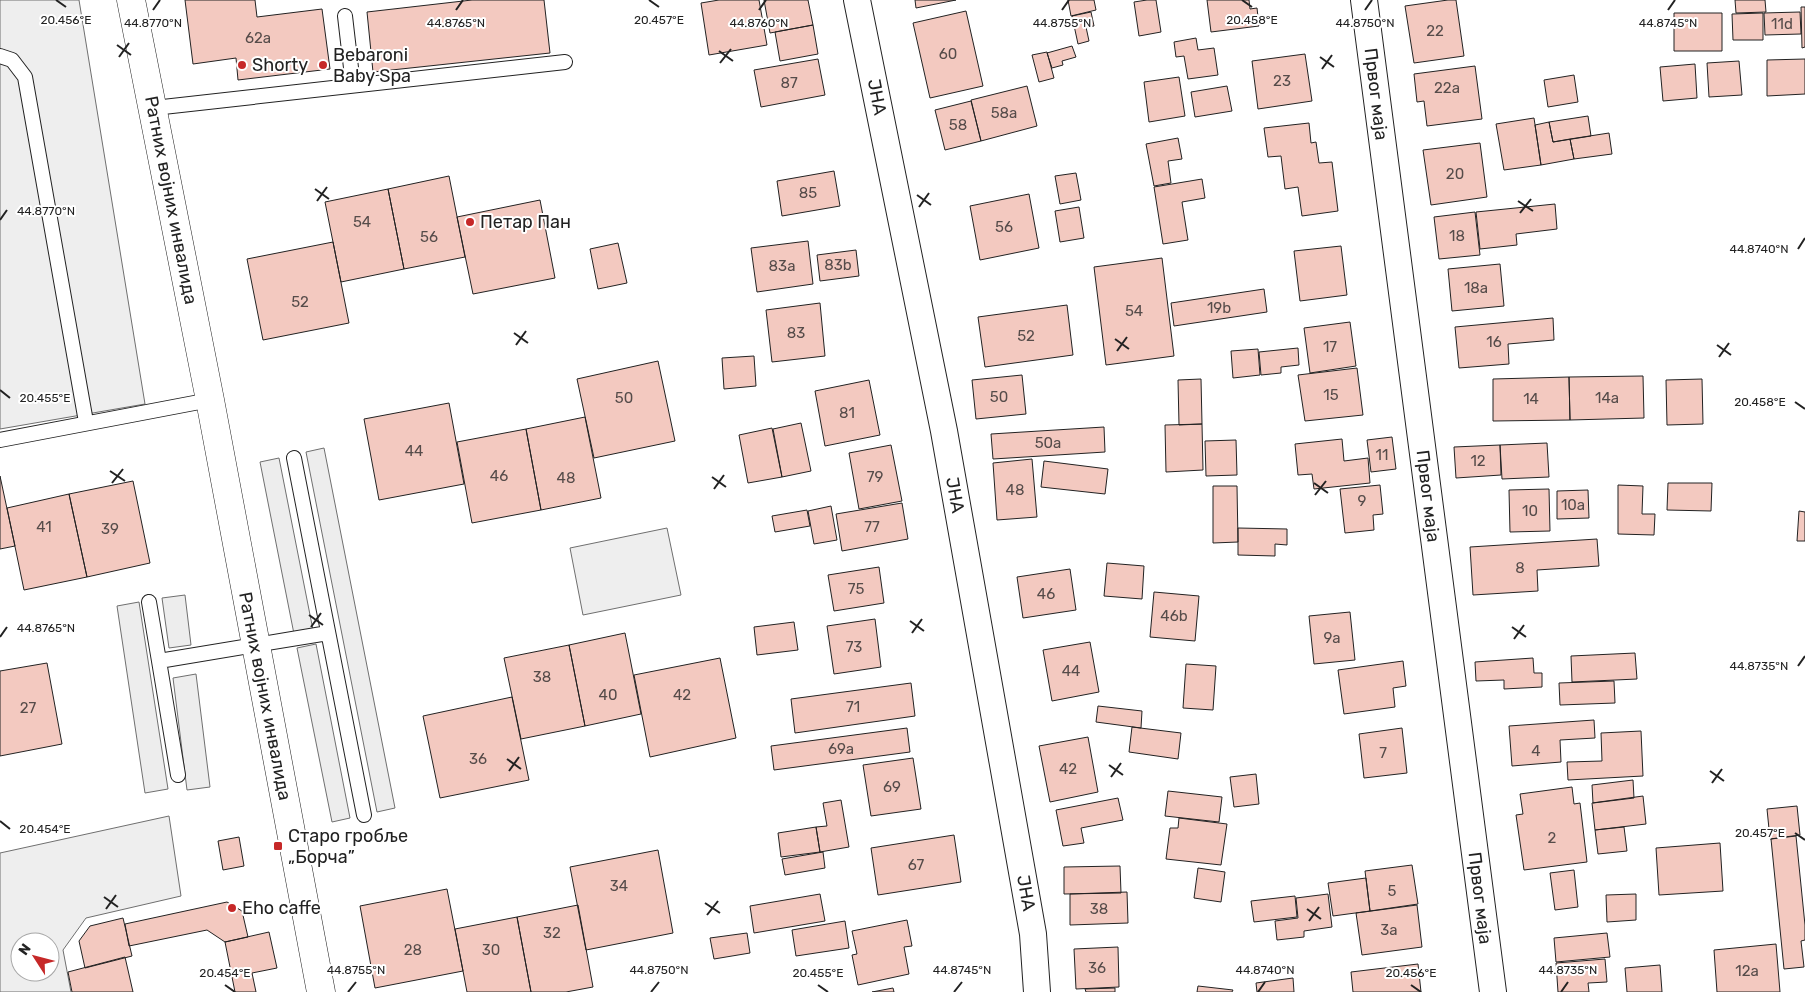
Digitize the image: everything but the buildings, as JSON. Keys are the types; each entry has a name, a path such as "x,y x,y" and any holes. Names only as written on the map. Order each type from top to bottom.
{"street":[{"name":"Ратних војних инвалида","path":"131,0 154,108 210,400 321,992"},
{"name":"ЈНА","path":"857,0 944,431 1033,934 1037,992"},
{"name":"Првог маја","path":"1364,0 1493,992"}],"lane":[{"path":"345,16 353,85"},
{"path":"0,56 12,60 24,76 86,422"},
{"path":"154,108 565,62"},
{"path":"0,440 86,422 210,400"},
{"path":"294,458 364,815"},
{"path":"149,602 178,775"},
{"path":"159,661 328,633"}],"shaded area":[{"path":"0,0 79,0 145,404 0,429"},
{"path":"324,448 395,808 377,812 306,452"},
{"path":"279,458 313,630 294,634 260,462"},
{"path":"667,528 681,595 583,615 570,548"},
{"path":"185,595 191,645 169,648 162,598"},
{"path":"139,602 168,789 145,793 117,606"},
{"path":"316,644 350,818 332,822 297,648"},
{"path":"196,674 210,787 187,790 173,678"},
{"path":"169,816 181,896 86,918 63,950 71,992 0,992 0,853"}],"place":[{"name":"Shorty","path":"242,65"},
{"name":"Bebaroni Baby Spa","path":"323,65"},
{"name":"Петар Пан","path":"470,222"},
{"name":"Старо гробље „Борча”","path":"278,846"},
{"name":"Eho caffe","path":"232,908"}]}
